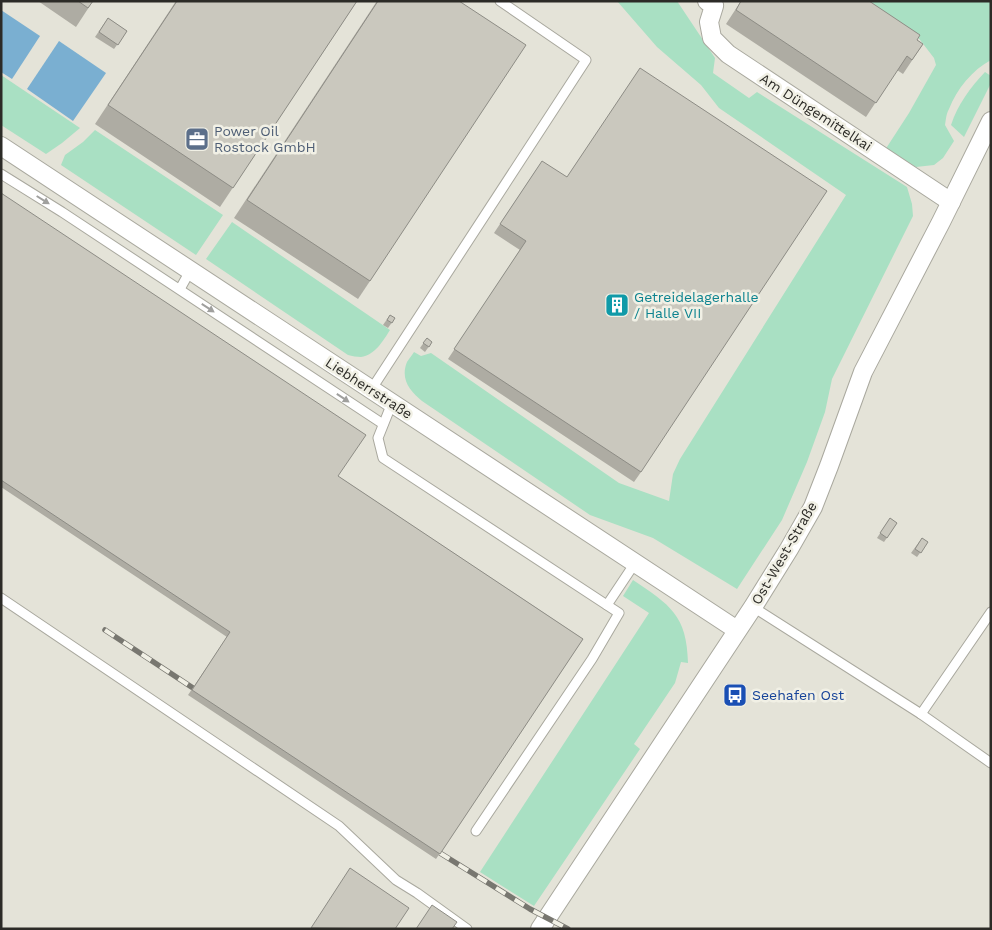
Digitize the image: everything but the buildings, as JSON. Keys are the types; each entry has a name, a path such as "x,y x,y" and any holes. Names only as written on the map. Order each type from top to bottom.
{"street":[{"name":"Am Düngemittelkai","path":"713,3 709,22 712,38 728,54 951,202"},
{"name":"Ost-West-Straße","path":"540,929 738,630 813,507 863,372 991,122"},
{"name":"Liebherrstraße","path":"1,146 738,630"}],"lane":[{"path":"371,390 586,60 500,1"},
{"path":"1,174 62,212 383,424"},
{"path":"180,290 190,271"},
{"path":"392,403 378,438 383,458 619,613 592,659 476,831"},
{"path":"607,605 635,563"},
{"path":"1,598 339,826 396,880 467,929"},
{"path":"753,606 922,714 991,763"},
{"path":"922,714 991,612"}],"green space":[{"path":"617,1 677,1 715,58 713,73 749,98 757,92 907,187 912,204 913,216 832,379 825,412 807,462 782,520 737,589 653,538 590,515 422,401 407,384 405,368 414,352 421,356 431,353 619,483 669,501 673,474 680,459 846,195 719,108 701,85 657,47"},
{"path":"838,1 991,1 991,60 971,75 952,102 947,113 945,125 954,141 943,158 934,165 916,167 885,150 909,113 936,65 934,58 917,36"},
{"path":"985,72 991,76 991,83 964,137 951,125 965,97"},
{"path":"1,75 80,128 46,154 1,125"},
{"path":"95,130 223,215 196,255 61,165 65,155 83,142"},
{"path":"232,222 390,330 378,347 366,356 348,355 206,259"},
{"path":"633,580 666,605 680,622 687,647 688,663 681,662 675,683 634,744 640,749 534,906 480,872 649,613 623,596"}],"water":[{"path":"1,10 40,36 12,79 1,72"},
{"path":"59,41 106,73 73,121 27,89"}],"railway":[{"path":"105,630 193,688"},
{"path":"440,853 530,909 568,929"}],"place":[{"name":"Power Oil Rostock GmbH","path":"197,139"},
{"name":"Getreidelagerhalle / Halle VII","path":"617,305"},
{"name":"Seehafen Ost","path":"735,695"}]}
